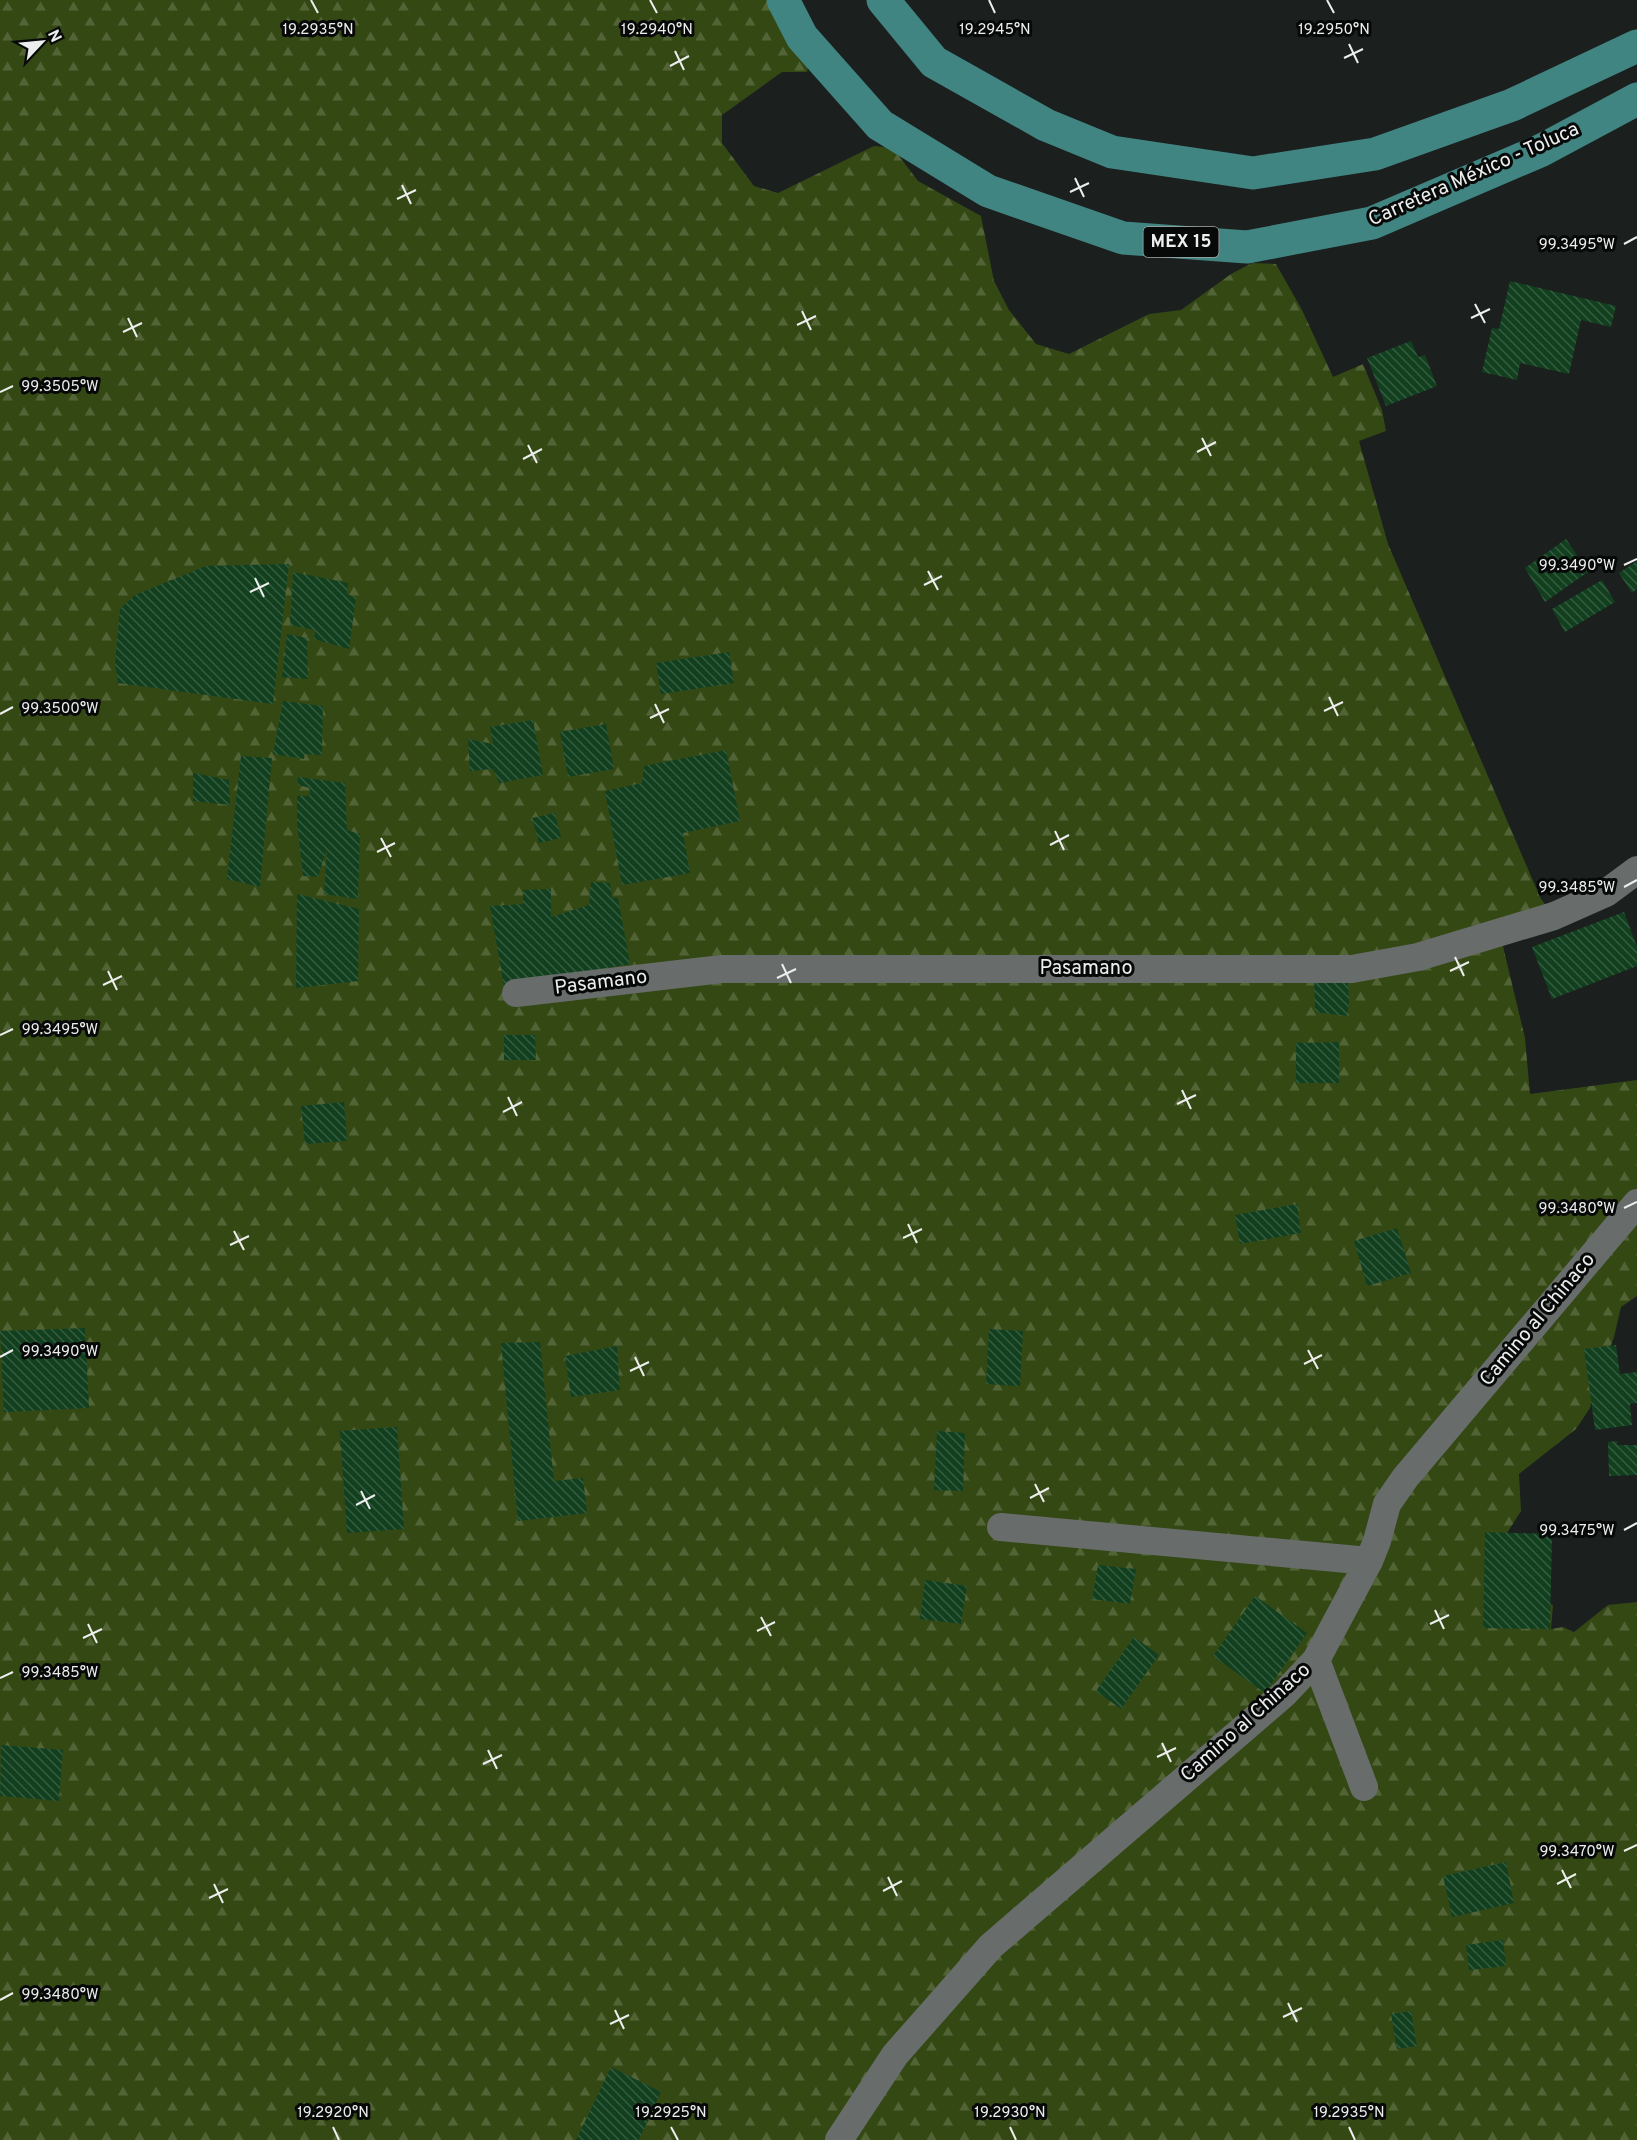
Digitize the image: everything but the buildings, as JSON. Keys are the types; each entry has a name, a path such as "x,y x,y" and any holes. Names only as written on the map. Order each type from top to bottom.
{"main road":[{"name":"Carretera México - Toluca","path":"783,0 802,37 880,125 988,191 1123,238 1247,247 1372,223 1542,150 1637,99"},
{"path":"883,0 934,62 1046,125 1112,152 1253,173 1375,154 1512,105 1637,46"}],"street":[{"name":"Pasamano","path":"516,993 722,969 1352,969 1418,957 1554,916 1605,893 1637,870"},
{"name":"Camino al Chinaco","path":"839,2140 895,2055 991,1946 1284,1694 1316,1660 1368,1561 1377,1541 1387,1504 1405,1478 1637,1203"},
{"path":"1001,1527 1368,1561"},
{"path":"1316,1660 1364,1787"}],"green space":[{"path":"0,0 767,0 811,57 807,72 782,72 722,115 722,143 754,186 778,193 874,146 893,148 918,181 981,216 994,281 1009,310 1036,344 1069,354 1149,314 1181,310 1231,274 1252,263 1276,264 1302,310 1333,377 1363,364 1382,410 1386,431 1359,441 1388,544 1540,897 1555,920 1501,938 1525,1038 1530,1094 1637,1080 1637,1296 1621,1307 1614,1337 1590,1408 1576,1429 1519,1474 1521,1511 1495,1552 1520,1597 1553,1605 1551,1629 1563,1627 1574,1632 1608,1605 1637,1602 1637,2140 0,2140"}]}
